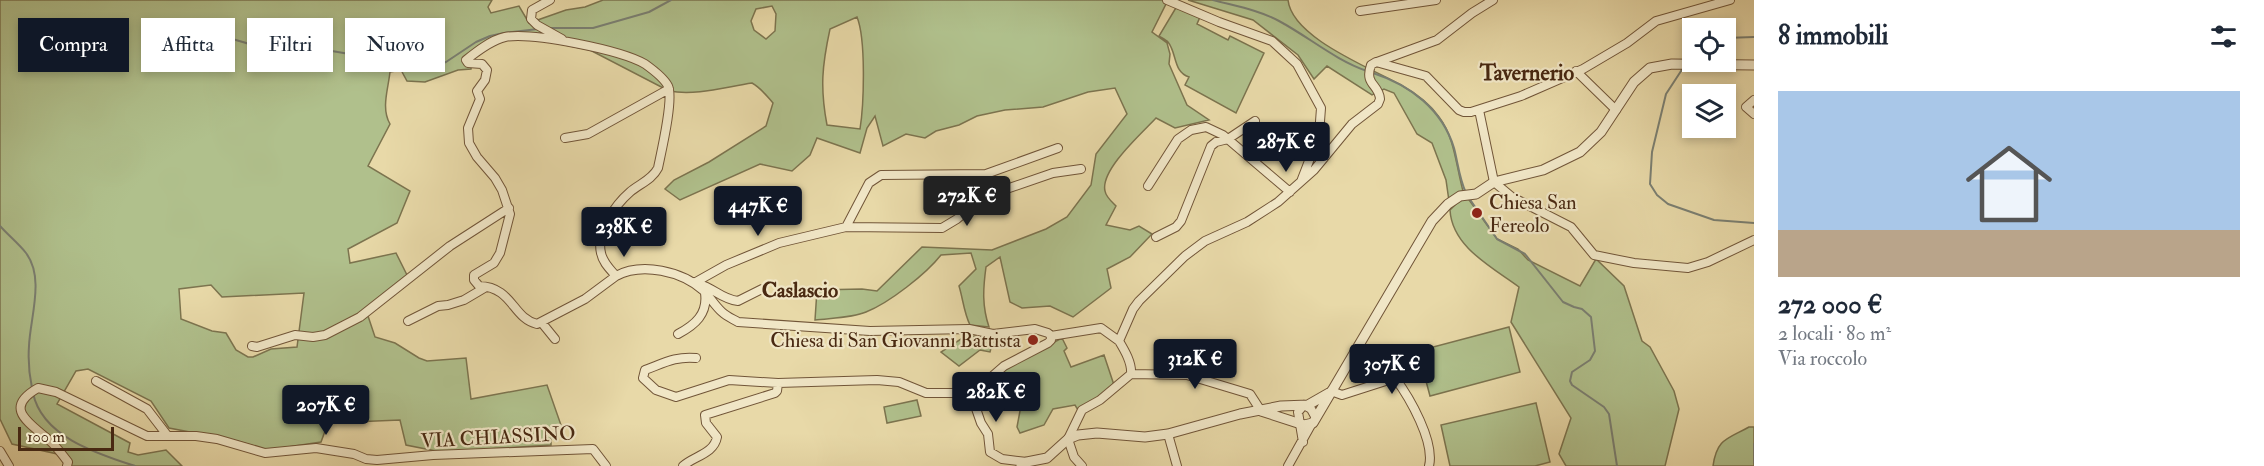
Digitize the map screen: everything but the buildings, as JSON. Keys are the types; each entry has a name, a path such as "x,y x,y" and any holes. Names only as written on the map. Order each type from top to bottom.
{"street":[{"path":"550,0 532,10 531,19 537,26 567,41"},
{"path":"1167,0 1272,41 1297,64 1321,108 1319,135 1301,181"},
{"path":"1360,11 1436,0"},
{"path":"1119,341 1139,301 1185,256 1219,234 1247,222 1290,192 1314,170 1352,124 1378,104 1380,95 1368,74 1373,64 1437,40 1493,0"},
{"path":"1373,64 1426,76 1464,112 1479,110 1521,96 1576,72 1622,46 1656,21 1730,0"},
{"path":"616,276 601,255 600,241 610,216 620,202 654,175 658,168 669,89 645,64 627,57 567,41 516,36 497,39 466,60 468,63 482,64 487,70 485,80 477,91 479,103 470,121 468,136 472,151 487,166 502,190 510,214 500,253 494,263 473,278 479,286 498,290 526,319 542,323 585,299 625,271 641,269 669,272 706,286 722,297 738,301 762,289"},
{"path":"1288,466 1432,221 1448,204 1460,196 1476,194 1494,182 1543,170 1580,152 1601,132 1642,74 1661,64 1754,65"},
{"path":"1576,72 1616,110"},
{"path":"565,138 588,134 669,89"},
{"path":"1754,100 1746,107 1754,114"},
{"path":"1479,110 1494,182 1512,197 1571,227 1594,255 1634,263 1688,268 1708,262 1754,240"},
{"path":"1156,237 1179,224 1209,148 1216,142 1228,139 1255,121"},
{"path":"1148,186 1178,139 1191,130 1206,127 1228,139 1290,192"},
{"path":"846,227 869,183 881,175 986,174 1058,148"},
{"path":"694,283 726,265 770,246 846,227 942,228 977,202 992,194 1053,173 1080,169"},
{"path":"252,346 257,347 295,335 313,337 325,335 353,321 378,305 450,246 509,208"},
{"path":"694,283 722,312 738,322 870,331 969,329 993,334 1035,329 1051,336 1101,328 1119,341 1126,352 1132,369 1131,374"},
{"path":"408,321 438,306 464,300 487,286"},
{"path":"678,334 701,316 706,302 704,291"},
{"path":"542,323 555,339"},
{"path":"696,358 672,359 645,370 644,378 656,390 676,397 729,380 778,383 877,380 898,382 926,393 973,393 1004,366 1048,342 1051,336"},
{"path":"1082,466 1074,457 1068,439 1082,410 1100,400 1131,374 1187,375 1251,394 1261,411 1300,423 1314,421"},
{"path":"1331,391 1342,395 1395,378 1416,413 1429,450 1429,466"},
{"path":"96,381 147,409 167,435"},
{"path":"683,466 711,449 715,444 717,437 707,425 705,416 775,393 778,383"},
{"name":"VIA CHIASSINO","path":"67,466 68,462 50,441 22,417 20,406 26,395 38,388 56,392 147,436 167,435 217,439 265,453 316,448 377,460 433,455 593,449 606,466"},
{"path":"973,393 972,397 981,423 988,434 988,449 1002,459 1024,464 1047,458 1068,439 1078,435 1097,433 1131,437 1168,434 1240,414 1281,406 1304,405 1319,400 1331,391"},
{"path":"1304,405 1311,409 1314,421"},
{"path":"1303,442 1298,413 1304,405"},
{"path":"1168,434 1177,466"},
{"path":"0,451 9,466"}],"green space":[{"path":"0,0 492,0 488,7 491,13 519,6 529,23 603,0 1168,0 1152,32 1167,43 1170,54 1169,64 1187,105 1209,120 1175,128 1156,118 1115,163 1105,182 1105,191 1116,206 1106,225 1130,230 1139,226 1152,234 1130,257 1107,269 1111,288 1073,317 1050,306 1022,308 1010,302 1000,257 986,267 984,297 989,327 970,325 959,286 976,269 971,253 941,255 906,287 866,312 848,317 815,320 817,290 877,291 922,247 992,250 1046,229 1067,217 1091,185 1096,154 1127,114 1115,88 1088,92 1043,107 1005,110 977,116 959,125 936,131 925,138 906,134 883,146 875,116 867,128 860,153 817,138 810,155 792,171 760,164 680,200 665,189 674,180 709,162 766,126 773,103 752,83 700,92 669,91 590,50 515,35 472,55 471,69 458,70 425,82 407,81 402,72 445,72 445,18 345,18 345,72 390,72 386,112 390,124 368,166 410,191 397,223 348,249 350,263 396,253 407,275 366,310 375,337 395,343 427,361 466,358 471,399 547,385 562,428 551,428 551,445 441,452 406,445 400,420 328,423 321,442 268,450 237,441 169,428 151,401 88,369 76,371 57,404 130,443 128,452 138,455 166,450 182,466 70,466 62,455 12,444 0,419","holes":["772,6 776,14 775,31 766,39 754,30 751,21 756,9","857,17 863,56 860,129 827,125 823,100 823,77 830,29","211,285 222,297 304,293 297,347 271,349 248,357 236,350 226,333 212,331 181,319 179,289"]},
{"path":"1188,0 1288,0 1293,14 1303,27 1318,39 1353,61 1406,88 1431,108 1449,134 1463,191 1449,201 1446,180 1432,143 1417,134 1394,93 1384,89 1372,95 1327,66 1314,79 1298,55 1253,20"},
{"path":"1177,6 1200,17 1197,24 1228,40 1230,36 1264,53 1236,113 1185,85 1189,77 1180,71 1171,46 1159,36"},
{"path":"1467,197 1497,239 1518,249 1528,260 1580,286 1596,259 1624,286 1642,341 1650,347 1674,391 1679,409 1665,466 1566,466 1559,454 1571,418 1511,322 1519,287 1475,255 1458,235 1452,223 1450,210"},
{"path":"1509,327 1520,372 1430,396 1418,351"},
{"path":"964,337 994,337 990,352 980,350 959,366 941,352"},
{"path":"1062,338 1067,348 1064,351 1071,367 1104,355 1114,385 1093,402 1078,410 1075,405 1053,409 1044,425 1020,433 1017,427 1020,411 999,394 976,395 1005,368"},
{"path":"917,400 921,416 887,423 884,407"},
{"path":"1536,403 1550,462 1535,466 1450,466 1441,425"},
{"path":"1749,427 1754,427 1754,466 1713,466 1717,450 1725,440"}],"waterway":[{"path":"547,28 593,28 649,12 671,0"},
{"path":"1213,0 1271,17 1333,55 1367,71"},
{"path":"235,40 260,47 326,50 414,65 437,65 490,36 538,29"},
{"path":"1736,38 1754,37"},
{"path":"1682,70 1666,94 1652,152 1650,184 1657,195 1668,204 1714,220 1754,223"},
{"path":"1373,73 1400,84 1433,110 1449,134 1466,193"},
{"path":"1469,198 1497,239 1525,254 1563,302 1582,309 1591,317 1595,351 1590,360 1572,372 1570,381 1572,385 1604,407 1609,414 1617,466"},
{"path":"0,226 26,253 35,274 36,286 29,351 32,388"},
{"path":"33,393 38,408 59,432 89,449 135,466"},
{"path":"1754,444 1754,463"}],"place":[{"name":"Chiesa San Fereolo","path":"1477,213"},
{"name":"Chiesa di San Giovanni Battista","path":"1033,340"}],"district":[{"name":"Tavernerio","path":"1527,73"},
{"name":"Caslascio","path":"800,290"}]}
